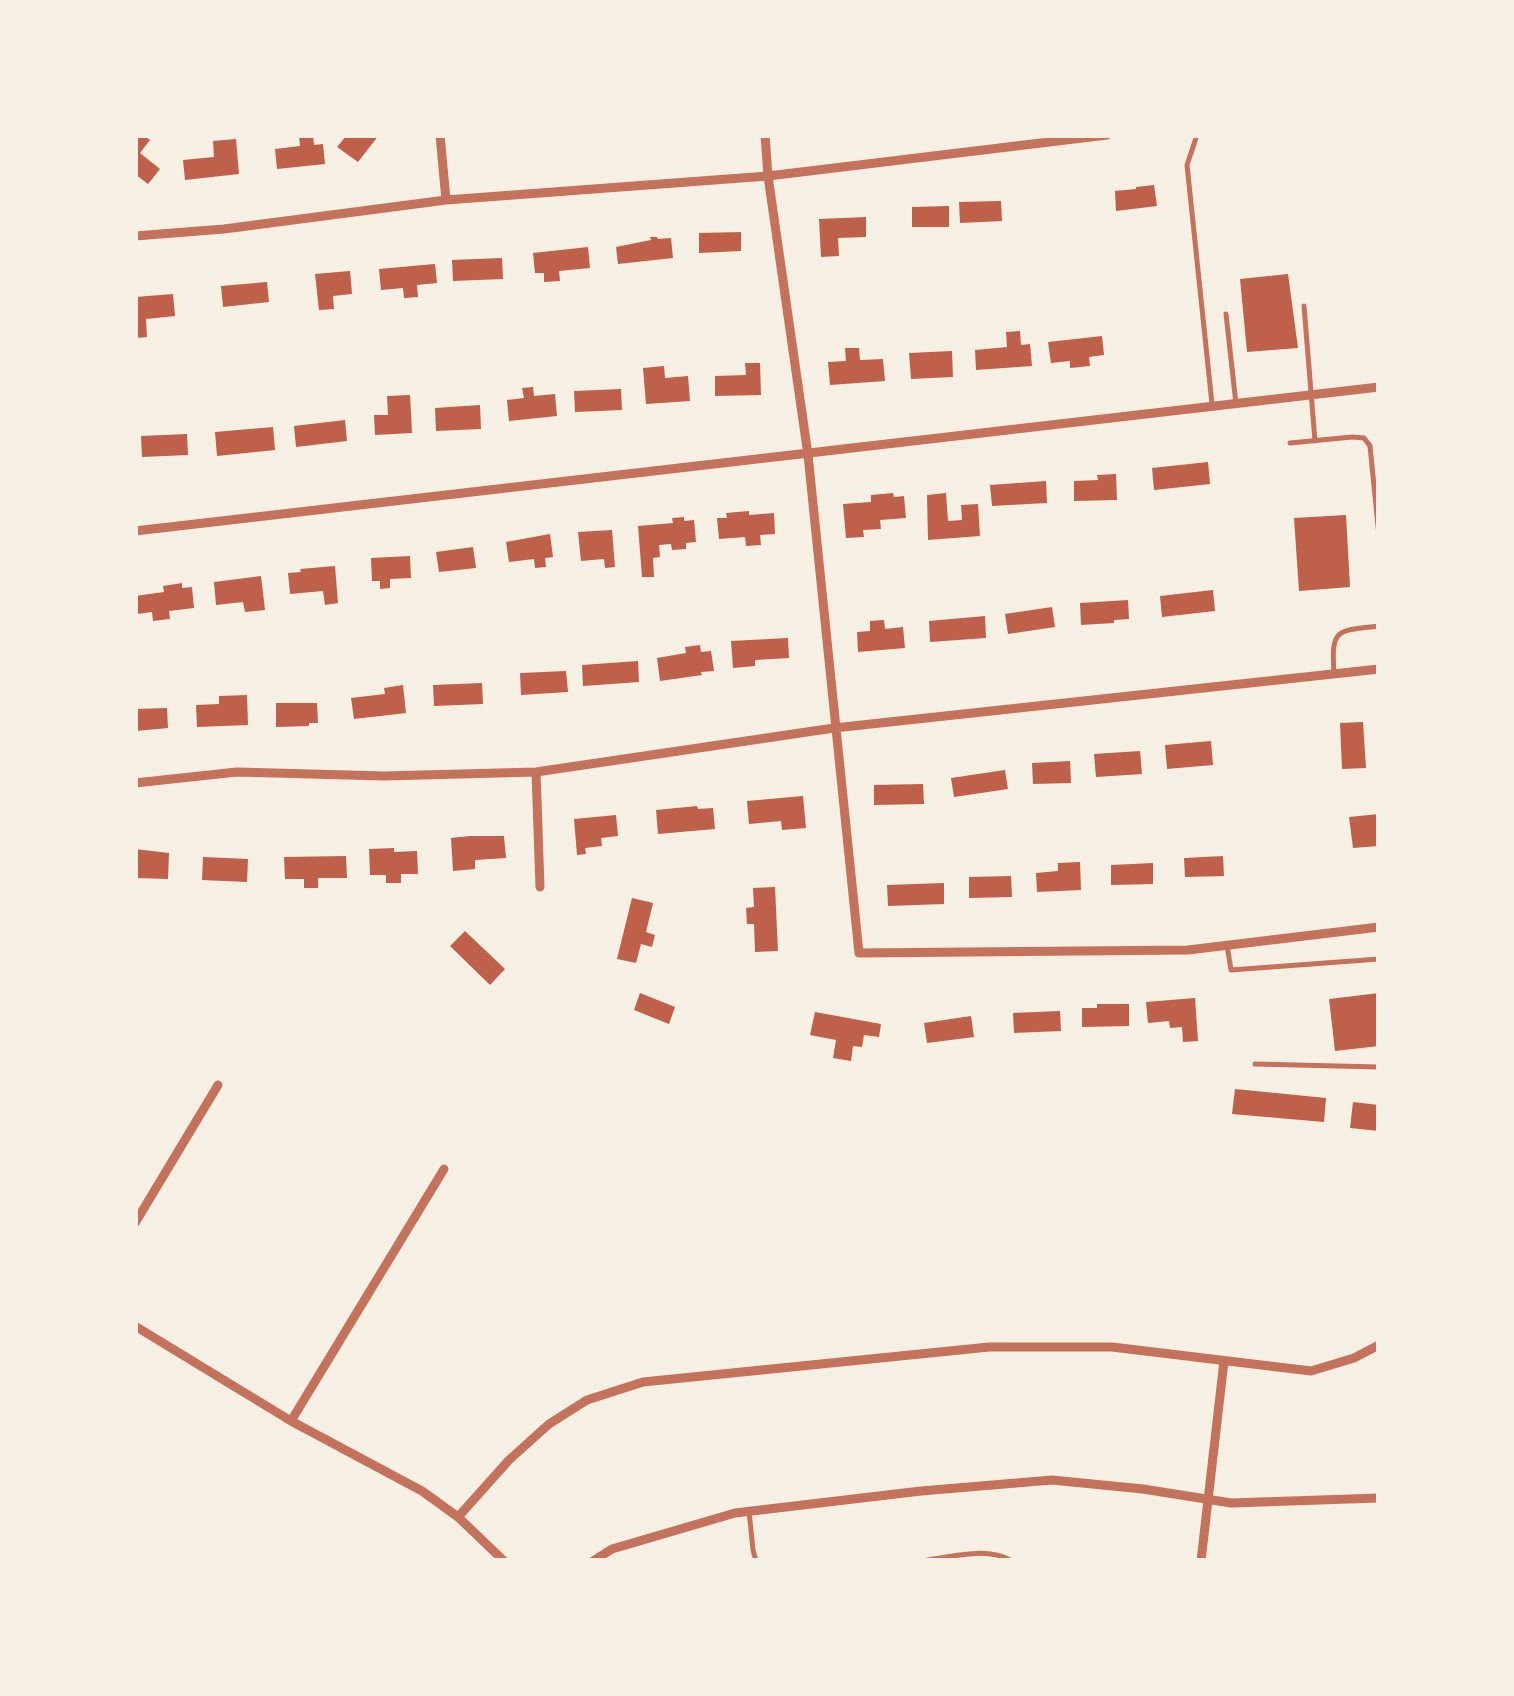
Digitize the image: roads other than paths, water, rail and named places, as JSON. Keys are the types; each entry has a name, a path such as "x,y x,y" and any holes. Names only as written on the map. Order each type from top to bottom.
{"street":[{"path":"440,135 446,200"},
{"path":"765,135 808,455 859,953 1188,950 1379,928"},
{"path":"135,236 224,229 446,200 768,176 1108,135"},
{"path":"135,531 1379,388"},
{"path":"135,783 237,772 384,776 536,772 834,728 1379,669"},
{"path":"536,772 540,887"},
{"path":"135,1223 218,1085"},
{"path":"291,1421 444,1169"},
{"path":"135,1326 291,1421 422,1492 458,1517 504,1561"},
{"path":"458,1517 548,1424 586,1400 643,1382 988,1347 1112,1346 1310,1371 1354,1358 1379,1345"},
{"path":"1200,1561 1224,1361"},
{"path":"593,1561 612,1549 735,1513 1052,1480 1231,1502 1379,1498"}],"lane":[{"path":"1197,135 1188,164 1212,407"},
{"path":"1304,306 1315,441"},
{"path":"1226,314 1236,404"},
{"path":"1290,443 1364,438 1370,446 1379,533"},
{"path":"1334,674 1332,645 1336,638 1346,630 1379,626"},
{"path":"1226,945 1230,970 1379,959"},
{"path":"1255,1064 1379,1067"},
{"path":"749,1512 756,1561"},
{"path":"922,1561 970,1554 1003,1556 1012,1561"}]}
